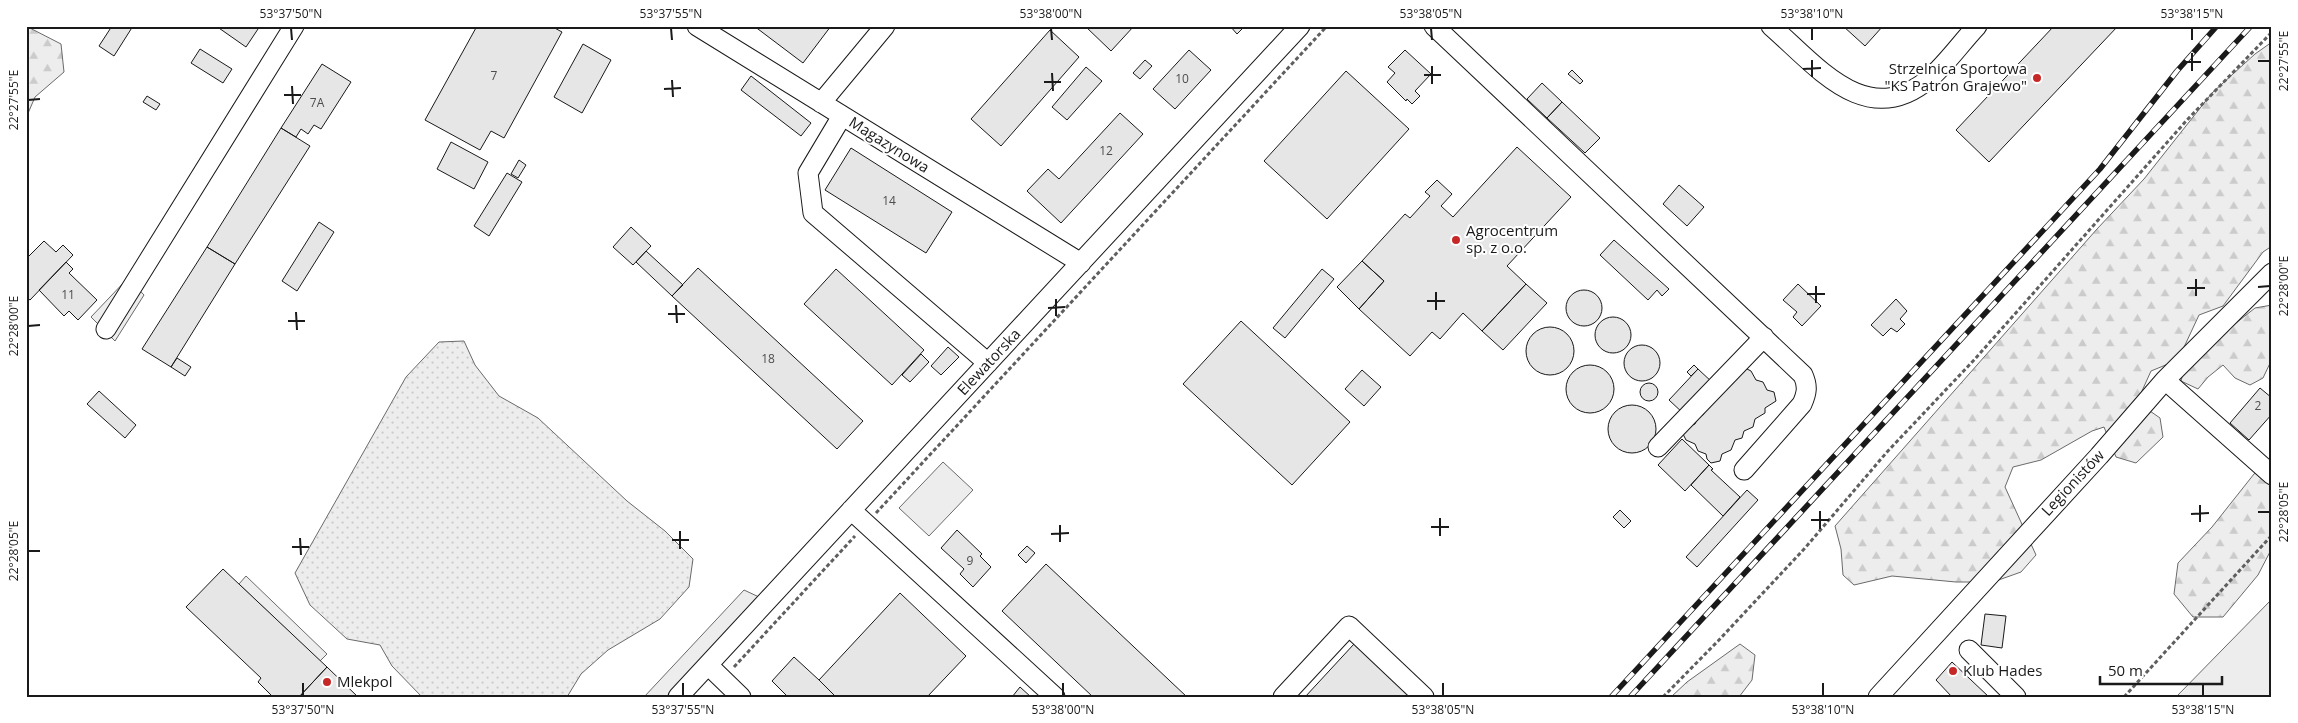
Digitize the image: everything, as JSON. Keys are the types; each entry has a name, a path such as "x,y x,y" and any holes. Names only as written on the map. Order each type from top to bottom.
{"street":[{"path":"106,329 294,26"},
{"name":"Magazynowa","path":"697,26 1081,263"},
{"path":"821,103 885,26"},
{"name":"Elewatorska","path":"678,697 1300,26"},
{"path":"1434,26 1803,375 1807,384 1806,395 1802,404 1744,470"},
{"path":"1772,26 1839,86 1869,99 1885,99 1907,92 1930,78 1976,26"},
{"path":"842,116 808,173 814,213 988,363"},
{"name":"Legionistów","path":"1882,695 2099,456 2165,380 2272,273"},
{"path":"1658,447 1764,337"},
{"path":"2165,380 2272,475"},
{"path":"851,510 865,525 1055,697"},
{"path":"1283,697 1349,626 1424,697"},
{"path":"1969,650 2016,697"},
{"path":"708,664 741,697"}],"path":[{"path":"722,679 1326,26"},
{"path":"1663,697 1798,555 1887,452 1974,360 2187,120 2272,32"},
{"path":"2124,697 2272,535"}],"green space":[{"path":"26,26 61,44 64,72 35,97 26,118"},
{"path":"2272,42 2272,246 2263,252 2223,306 2199,315 2178,360 2151,371 2137,402 2160,418 2163,437 2136,463 2116,457 2104,427 2092,431 2041,460 2013,467 2005,487 2036,555 2021,572 1993,582 1956,582 1892,576 1854,585 1843,575 1841,549 1835,526 2097,229 2144,179 2212,93 2255,54"},
{"path":"2272,305 2272,359 2263,378 2250,385 2235,378 2223,365 2208,377 2198,389 2181,381 2183,373 2212,342 2255,308"},
{"path":"464,341 475,365 499,396 538,418 627,501 665,531 693,559 689,587 660,619 608,650 581,674 567,697 422,697 392,666 380,645 347,639 310,605 295,573 406,377 439,342"},
{"path":"2272,460 2272,548 2258,575 2223,617 2193,617 2174,594 2178,563 2212,527 2254,474"},
{"path":"1740,644 1755,655 1752,680 1739,697 1671,697 1687,682"}],"shaded area":[{"path":"128,278 144,295 115,341 91,317"},
{"path":"943,462 973,490 929,536 899,508"},
{"path":"246,576 327,654 320,661 239,584"},
{"path":"744,590 759,597 666,697 644,697"},
{"path":"2272,599 2272,697 2176,697"}],"building":[{"path":"112,26 133,26 114,56 99,46"},
{"path":"216,26 260,26 246,47"},
{"path":"477,26 551,26 562,32 504,138 491,131 480,150 425,120"},
{"path":"754,26 831,26 803,63"},
{"path":"1085,26 1134,26 1111,51"},
{"path":"1230,26 1245,26 1237,34"},
{"path":"1843,26 1883,26 1865,46"},
{"name":"Strzelnica Sportowa \"KS Patron Grajewo\"","path":"2054,26 2118,26 1989,162 1956,130"},
{"path":"1050,30 1079,57 1001,146 971,119"},
{"path":"583,44 611,60 582,113 554,97"},
{"path":"200,49 232,69 223,83 191,63"},
{"path":"1189,50 1211,70 1175,109 1153,89"},
{"path":"1405,50 1431,74 1415,91 1420,96 1412,104 1407,99 1406,101 1387,82 1395,73 1388,67"},
{"path":"1145,60 1152,66 1140,79 1133,73"},
{"path":"322,64 351,82 321,129 314,125 308,134 301,129 296,137 281,128"},
{"path":"1086,67 1102,81 1067,120 1052,107"},
{"path":"1572,70 1583,81 1580,84 1568,74"},
{"path":"1346,71 1409,129 1327,219 1264,161"},
{"path":"751,76 811,123 801,136 741,90"},
{"path":"1542,83 1562,102 1547,118 1527,99"},
{"path":"147,96 160,104 156,110 143,102"},
{"path":"1562,102 1600,138 1585,153 1547,118"},
{"path":"1120,113 1143,134 1061,223 1027,191 1048,169 1059,179"},
{"path":"281,128 310,146 235,264 207,247"},
{"path":"451,142 488,162 474,189 437,169"},
{"name":"Agrocentrum sp. z o.o.","path":"1517,147 1571,197 1507,266 1526,284 1482,331 1463,313 1440,339 1432,332 1410,356 1359,309 1384,281 1362,261 1405,214 1410,218 1430,196 1425,192 1437,180 1452,194 1441,206 1453,217"},
{"path":"851,148 952,212 926,253 825,190"},
{"path":"519,160 526,165 518,178 511,174"},
{"path":"507,173 522,182 489,236 474,226"},
{"path":"1679,185 1704,207 1687,226 1663,204"},
{"path":"319,222 334,232 297,291 282,281"},
{"path":"631,227 651,246 633,265 613,247"},
{"path":"1614,240 1669,289 1662,296 1657,290 1648,300 1600,255"},
{"path":"44,241 56,252 63,245 73,255 30,300 26,297 26,259"},
{"path":"207,247 235,264 171,367 142,349"},
{"path":"646,251 683,285 672,296 636,262"},
{"path":"1362,261 1384,281 1359,309 1337,287"},
{"path":"66,262 73,269 69,273 97,300 78,320 69,311 64,316 39,290"},
{"path":"698,268 863,421 837,449 672,296"},
{"path":"836,269 924,350 892,385 804,304"},
{"path":"1322,269 1334,279 1285,338 1273,328"},
{"path":"1526,284 1547,303 1503,350 1482,331"},
{"path":"1798,284 1821,306 1802,326 1793,317 1797,312 1783,300"},
{"path":"1584,290 1591,291 1597,295 1601,301 1601,315 1597,321 1591,325 1584,326 1577,325 1571,321 1567,315 1566,308 1567,301 1571,295 1577,291"},
{"path":"1896,299 1907,311 1900,319 1905,324 1897,332 1891,328 1883,336 1871,325"},
{"path":"1613,317 1620,318 1626,322 1630,328 1630,342 1626,348 1620,352 1613,353 1606,352 1600,348 1596,342 1595,335 1596,328 1600,322 1606,318"},
{"path":"1241,321 1350,422 1292,485 1183,384"},
{"path":"1545,327 1555,327 1564,331 1570,337 1573,342 1573,360 1564,371 1555,375 1545,375 1536,371 1530,365 1526,356 1526,346 1530,337 1536,331"},
{"path":"1642,345 1649,346 1655,350 1659,356 1659,370 1655,376 1649,380 1642,381 1635,380 1629,376 1625,370 1624,363 1625,356 1629,350 1635,346"},
{"path":"948,347 959,357 941,375 931,366"},
{"path":"921,354 929,362 910,382 902,375"},
{"path":"177,358 191,367 185,376 171,367"},
{"path":"1585,365 1595,365 1604,369 1610,375 1613,380 1613,398 1604,409 1595,413 1585,413 1576,409 1570,403 1566,394 1566,384 1570,375 1576,369"},
{"path":"1694,365 1698,369 1691,376 1687,372"},
{"path":"1745,368 1751,371 1756,380 1763,382 1767,390 1774,392 1776,401 1765,408 1765,413 1755,419 1753,427 1744,431 1742,438 1735,440 1731,450 1722,454 1720,461 1711,463 1707,459 1706,454 1698,451 1695,444 1686,440 1683,434 1688,427 1695,424 1699,415 1703,415"},
{"path":"1698,369 1713,383 1684,414 1669,400"},
{"path":"1362,370 1381,387 1364,406 1345,389"},
{"path":"1649,383 1655,386 1658,392 1655,398 1649,401 1643,398 1640,392 1643,386"},
{"path":"2260,388 2272,398 2272,414 2249,440 2230,423"},
{"path":"99,391 136,425 125,438 87,404"},
{"path":"1627,405 1637,405 1646,409 1652,415 1655,420 1655,438 1646,449 1637,453 1627,453 1618,449 1612,443 1608,434 1608,424 1612,415 1618,409"},
{"path":"1682,439 1709,465 1685,491 1658,465"},
{"path":"1709,465 1713,469 1711,470 1740,497 1723,516 1691,485"},
{"path":"1747,490 1758,500 1697,567 1686,557"},
{"path":"1620,510 1631,521 1624,528 1613,517"},
{"path":"957,530 982,554 980,556 991,567 973,587 960,574 964,569 941,548"},
{"path":"1027,546 1035,553 1026,563 1018,555"},
{"path":"1046,564 1187,697 1093,697 1002,611"},
{"path":"223,569 327,667 299,697 273,697 258,682 261,678 186,607"},
{"path":"900,593 966,656 927,697 836,697 819,680"},
{"path":"1985,614 2006,616 2002,648 1981,645"},
{"path":"1354,644 1410,697 1305,697"},
{"path":"794,657 836,697 788,697 772,681"},
{"name":"Klub Hades","path":"1952,662 1989,697 1952,697 1936,680"},
{"name":"Mlekpol","path":"327,667 358,697 299,697"},
{"path":"1020,687 1031,697 1012,697"}],"railway":[{"path":"1611,697 2100,169 2177,71 2217,26"},
{"path":"1630,697 2251,26"}],"place":[{"name":"Strzelnica Sportowa \"KS Patron Grajewo\"","path":"2037,78"},
{"name":"Agrocentrum sp. z o.o.","path":"1456,240"},
{"name":"Klub Hades","path":"1953,671"},
{"name":"Mlekpol","path":"327,682"}]}
